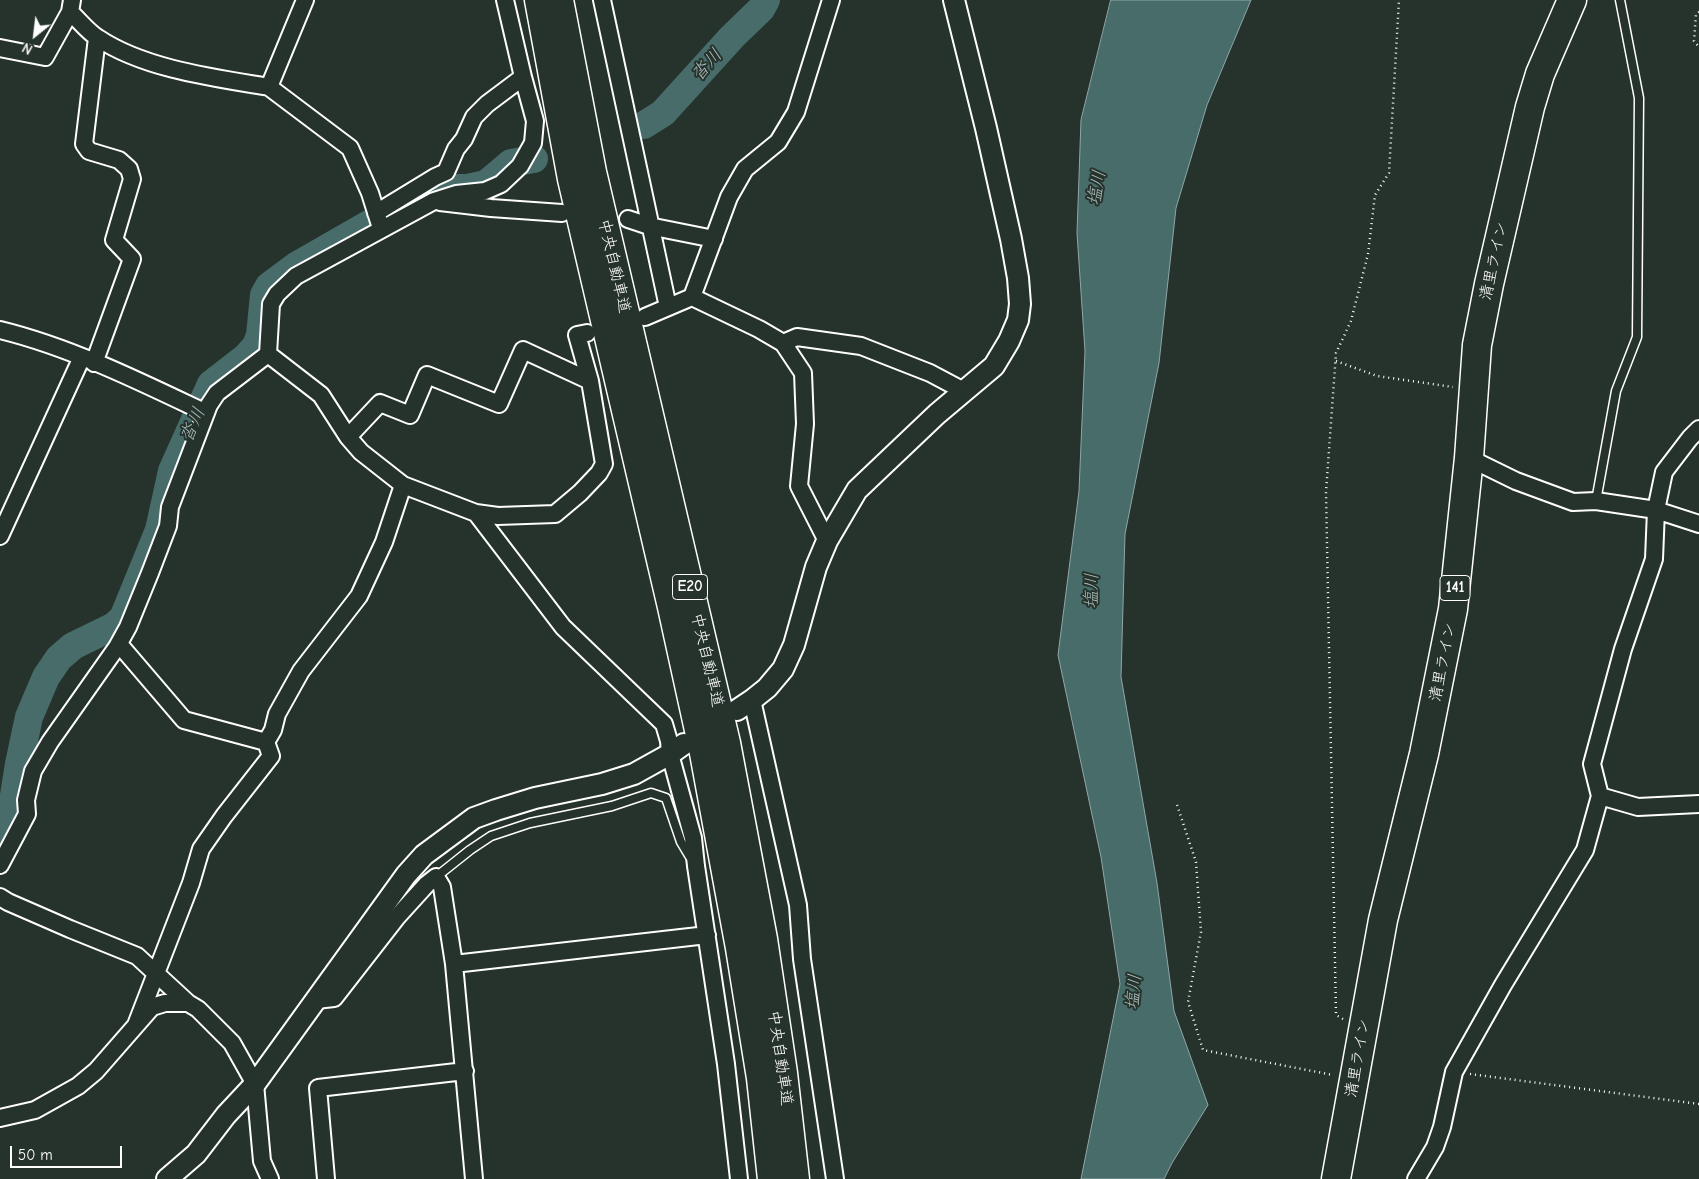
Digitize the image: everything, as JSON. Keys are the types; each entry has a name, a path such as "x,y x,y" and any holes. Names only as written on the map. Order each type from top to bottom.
{"highway":[{"name":"中央自動車道","path":"539,0 572,179 672,607 704,753 751,1013 761,1078 772,1179"},
{"name":"中央自動車道","path":"559,0 592,172 726,743 763,939 795,1179"},
{"name":"清里ライン","path":"1336,1179 1383,920 1424,754 1453,609 1469,458 1477,345 1489,284 1530,107 1540,74 1572,0"}],"street":[{"path":"269,87 305,0"},
{"path":"379,221 456,194 485,191 501,184 520,166 533,143 536,121 523,77 505,0"},
{"path":"602,0 668,308"},
{"path":"645,317 692,297 730,197 745,169 778,142 796,112 831,0"},
{"path":"835,1179 802,959 798,905 745,705 766,688 783,669 794,645 809,589 827,541 857,490 937,414 994,366 1018,320 1020,304 1018,278 1011,239 954,0"},
{"path":"0,48 45,57 71,6 97,38 129,54 190,73 269,87 350,148 379,221"},
{"path":"0,536 88,360 132,259 114,240 132,179 129,169 119,160 89,151 84,144 97,38"},
{"path":"0,865 26,814 26,800 33,770 50,742 119,644 168,526 170,507 206,413 217,393 268,354 271,304 277,294 296,276 379,221 405,196 446,172 456,149 464,139 474,117 487,104 523,77"},
{"path":"405,196 429,204 562,213"},
{"path":"628,219 650,226 714,238"},
{"path":"692,297 784,342 803,372 805,424 799,486 827,541"},
{"path":"0,330 88,360 206,413"},
{"path":"268,354 321,394 348,437 361,452 403,485 476,514 498,516 555,514 580,493 599,473 604,464 590,381 577,335 587,333"},
{"path":"784,342 797,338 860,346 930,373 964,391"},
{"path":"348,437 380,403 410,415 427,376 499,404 523,350 590,381"},
{"path":"1416,1179 1435,1147 1442,1127 1454,1072 1503,985 1585,850 1600,796 1592,764 1623,648 1654,559 1656,510 1664,472 1699,429"},
{"path":"1469,458 1516,481 1573,502 1596,501 1656,510 1699,524"},
{"path":"136,1025 191,883 201,849 271,756 266,742 273,730 277,714 302,671 359,596 384,542 403,485"},
{"path":"476,514 564,627 664,724 669,742 677,749 693,838 726,1064 739,1179"},
{"path":"119,644 184,720 266,742"},
{"path":"167,1179 196,1154 226,1115 255,1084 406,875 424,856 474,818 535,798 602,784 634,774 677,749"},
{"path":"1600,796 1638,807 1699,804"},
{"path":"316,1000 334,998 397,918 427,884 436,877 442,887 454,964 474,1179"},
{"path":"0,897 70,930 137,956 198,1009 232,1043 255,1084 262,1161 270,1179"},
{"path":"454,964 707,935"},
{"path":"0,1118 35,1110 78,1086 96,1071 152,1007 165,1003 188,1002"},
{"path":"326,1179 318,1088 465,1071"}],"lane":[{"path":"1596,501 1616,391 1637,337 1639,98 1620,0"},
{"path":"436,877 491,836 530,823 612,806 651,794 666,798 682,842 696,866"}],"path":[{"path":"1363,1031 1336,1015 1326,492 1336,353 1351,321 1368,254 1375,195 1389,173 1399,0"},
{"path":"1699,12 1696,14 1694,41 1699,47"},
{"path":"1336,362 1377,376 1474,390"},
{"path":"1177,805 1196,862 1201,932 1188,1002 1203,1050 1354,1079"},
{"path":"1454,1072 1699,1104"}],"water":[{"name":"塩川","path":"1111,0 1251,0 1207,105 1176,208 1159,363 1125,534 1121,677 1157,883 1174,1011 1208,1105 1164,1179 1081,1179 1120,984 1101,857 1058,655 1079,491 1085,351 1077,233 1081,120"}],"waterway":[{"name":"沓川","path":"644,125 663,113 732,37 761,9 766,0"},
{"name":"沓川","path":"0,829 6,824 11,814 29,717 46,677 59,658 73,646 114,626 123,618 159,530 172,471 211,384 246,357 256,346 260,335 264,295 269,286 296,266 425,192 486,184 511,163 534,159"}]}
